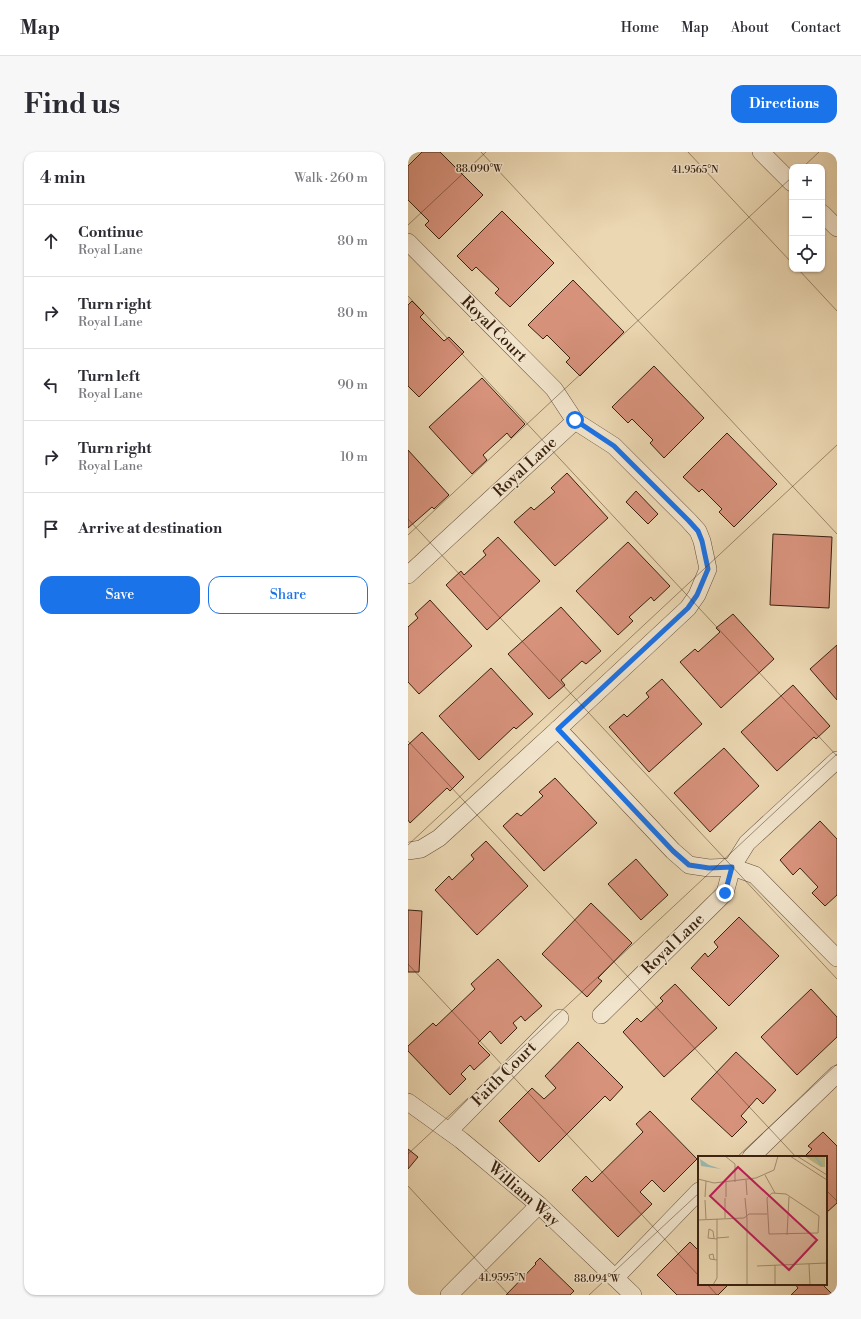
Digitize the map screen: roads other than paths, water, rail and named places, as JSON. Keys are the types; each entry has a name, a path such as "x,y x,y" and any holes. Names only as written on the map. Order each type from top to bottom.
{"street":[{"path":"761,152 789,180"},
{"path":"825,216 837,228"},
{"name":"Royal Court","path":"408,242 554,389 575,420"},
{"path":"408,852 421,849 439,838 688,608 697,595 708,569 702,541 698,531 614,446 575,420"},
{"name":"Royal Lane","path":"408,574 575,420"},
{"path":"558,729 673,851 689,865 709,868 732,867 755,876 837,958"},
{"name":"Royal Lane","path":"601,1014 725,893 732,867 747,843 837,760"},
{"name":"Faith Court","path":"449,1131 560,1018"},
{"path":"752,1156 837,1074"},
{"name":"William Way","path":"408,1102 461,1140 539,1205 633,1295"},
{"path":"616,1278 638,1253 698,1192"},
{"path":"449,1295 539,1205"}]}
